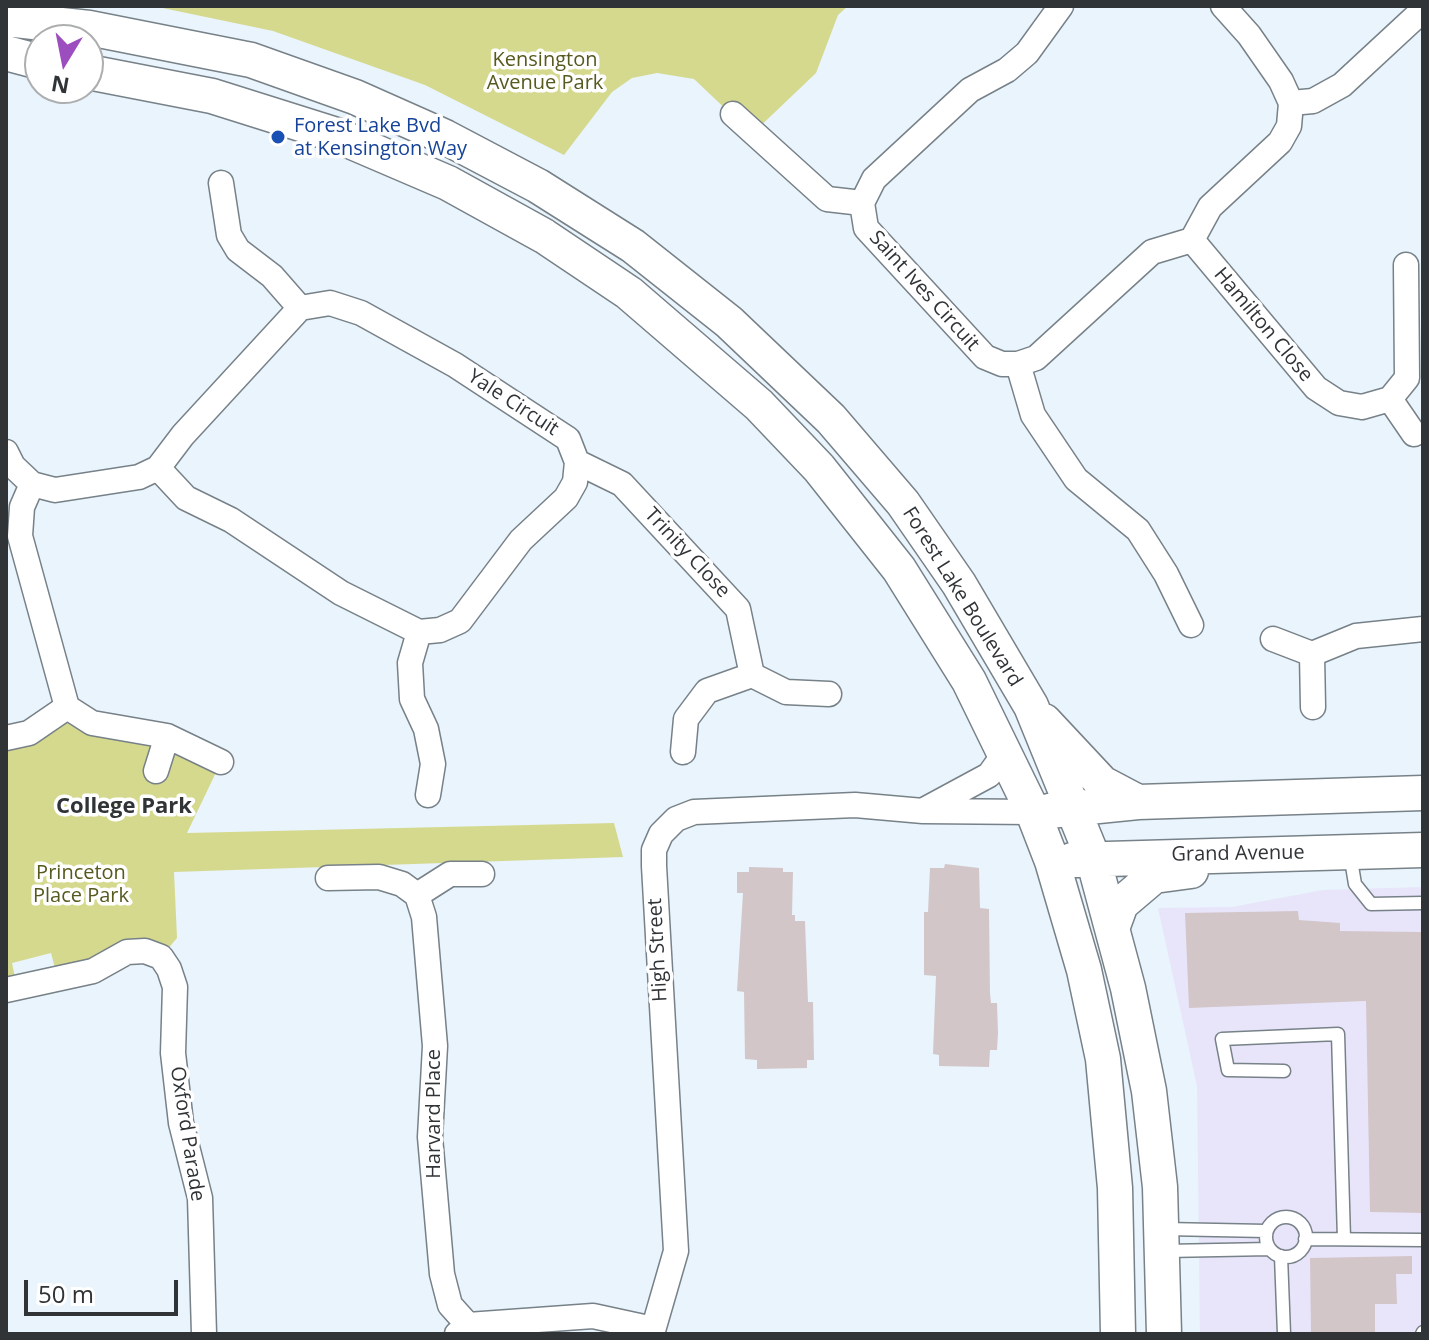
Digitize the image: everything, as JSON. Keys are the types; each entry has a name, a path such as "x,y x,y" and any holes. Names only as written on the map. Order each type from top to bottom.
{"main road":[{"name":"Forest Lake Boulevard","path":"6,19 177,42 251,60 355,97 445,137 525,179 633,246 729,322 831,419 919,526 959,584 1031,706 1070,810 1093,858 1113,926 1149,1091 1162,1240 1164,1334"},
{"name":"Forest Lake Boulevard","path":"104,75 212,96 336,135 448,183 544,236 629,293 759,405 819,468 899,569 969,681 1033,812 1052,861 1084,970 1103,1059 1115,1188 1118,1334"},
{"path":"1031,706 1102,783 1138,802"},
{"path":"1033,812 1138,802 1423,793"},
{"name":"Grand Avenue","path":"1052,861 1423,850"},
{"path":"1113,926 1121,904 1154,876 1213,868 1219,855"}],"street":[{"path":"733,114 827,199 862,203 874,179 970,90 1007,70 1027,53 1061,6"},
{"path":"1191,625 1166,574 1138,530 1076,479 1033,415 1018,364 1036,358 1152,252 1192,240 1210,207 1280,142 1289,126 1291,103 1257,47 1223,6"},
{"path":"1291,103 1313,101 1342,85 1423,10"},
{"path":"6,452 13,466 32,484 55,490 139,477 158,468 183,435 300,308 272,276 238,250 229,235 221,183"},
{"name":"Saint Ives Circuit","path":"862,203 866,228 985,357 1002,364 1018,364"},
{"name":"Hamilton Close","path":"1192,240 1316,388 1339,403 1362,407 1390,399"},
{"path":"1406,265 1407,378 1390,399 1414,434"},
{"name":"Yale Circuit","path":"300,308 330,303 361,313 455,365 568,439 577,462"},
{"path":"158,468 186,498 231,520 341,593 419,632 440,630 460,621 521,540 566,498 575,482 577,462"},
{"name":"Trinity Close","path":"577,462 622,484 738,609 752,675"},
{"path":"32,484 22,507 20,536 67,707 92,723 167,736 221,762"},
{"path":"1273,639 1312,654 1356,636 1423,629"},
{"path":"419,632 410,663 412,699 426,729 433,764 428,795"},
{"path":"1312,654 1313,707"},
{"path":"683,752 686,719 707,691 752,675 786,692 829,694"},
{"path":"6,738 29,733 67,707"},
{"path":"156,771 167,736"},
{"path":"923,811 989,775 1004,754"},
{"name":"High Street","path":"653,1331 676,1251 654,866 654,850 661,835 676,819 694,812 855,805 923,811 1033,812"},
{"path":"328,878 379,877 402,884 417,895 450,874 482,874"},
{"name":"Harvard Place","path":"417,895 424,917 435,1046 430,1137 442,1274 450,1305 462,1330"},
{"name":"Oxford Parade","path":"6,990 93,971 127,952 145,951 161,957 169,969 175,987 173,1053 181,1123 200,1198 204,1334"},
{"path":"462,1330 593,1316 653,1331"}],"lane":[{"path":"1349,852 1355,884 1371,904 1423,903"},
{"path":"1284,1071 1228,1070 1222,1039 1338,1034 1344,1239"},
{"path":"1280,1218 1292,1218 1302,1226 1305,1239 1300,1251 1276,1253 1162,1240 1266,1231 1280,1218"},
{"path":"1266,1231 1276,1253 1284,1334"},
{"path":"1305,1239 1423,1240"}],"shaded area":[{"path":"1423,887 1423,1334 1200,1334 1197,1086 1158,908 1232,907 1323,890"}],"green space":[{"name":"Kensington Avenue Park","path":"153,6 848,6 838,15 816,73 752,134 694,79 657,73 632,78 612,92 564,155 425,85 273,31"},
{"name":"Princeton Place Park","path":"67,707 221,762 187,833 614,823 623,857 174,872 177,938 161,957 6,990 6,738","holes":["51,953 56,972 16,982 12,963"]}],"building":[{"path":"945,864 979,868 980,908 989,909 990,993 991,1003 997,1003 998,1033 997,1050 990,1050 989,1067 939,1066 939,1055 933,1054 936,976 924,975 924,912 928,912 930,868 944,868"},
{"path":"749,867 783,868 783,872 793,872 792,915 795,915 795,921 805,921 808,1002 813,1002 814,1060 807,1060 807,1068 757,1069 757,1060 745,1059 744,992 737,991 743,893 737,893 737,872 749,872"},
{"path":"1298,911 1299,920 1340,923 1340,931 1423,932 1423,1213 1370,1212 1366,1001 1189,1008 1185,913"},
{"path":"1412,1256 1412,1274 1396,1274 1397,1304 1375,1304 1375,1334 1311,1334 1310,1258"}],"place":[{"name":"Forest Lake Bvd at Kensington Way","path":"278,137"}],"district":[{"name":"College Park","path":"124,807"}]}
